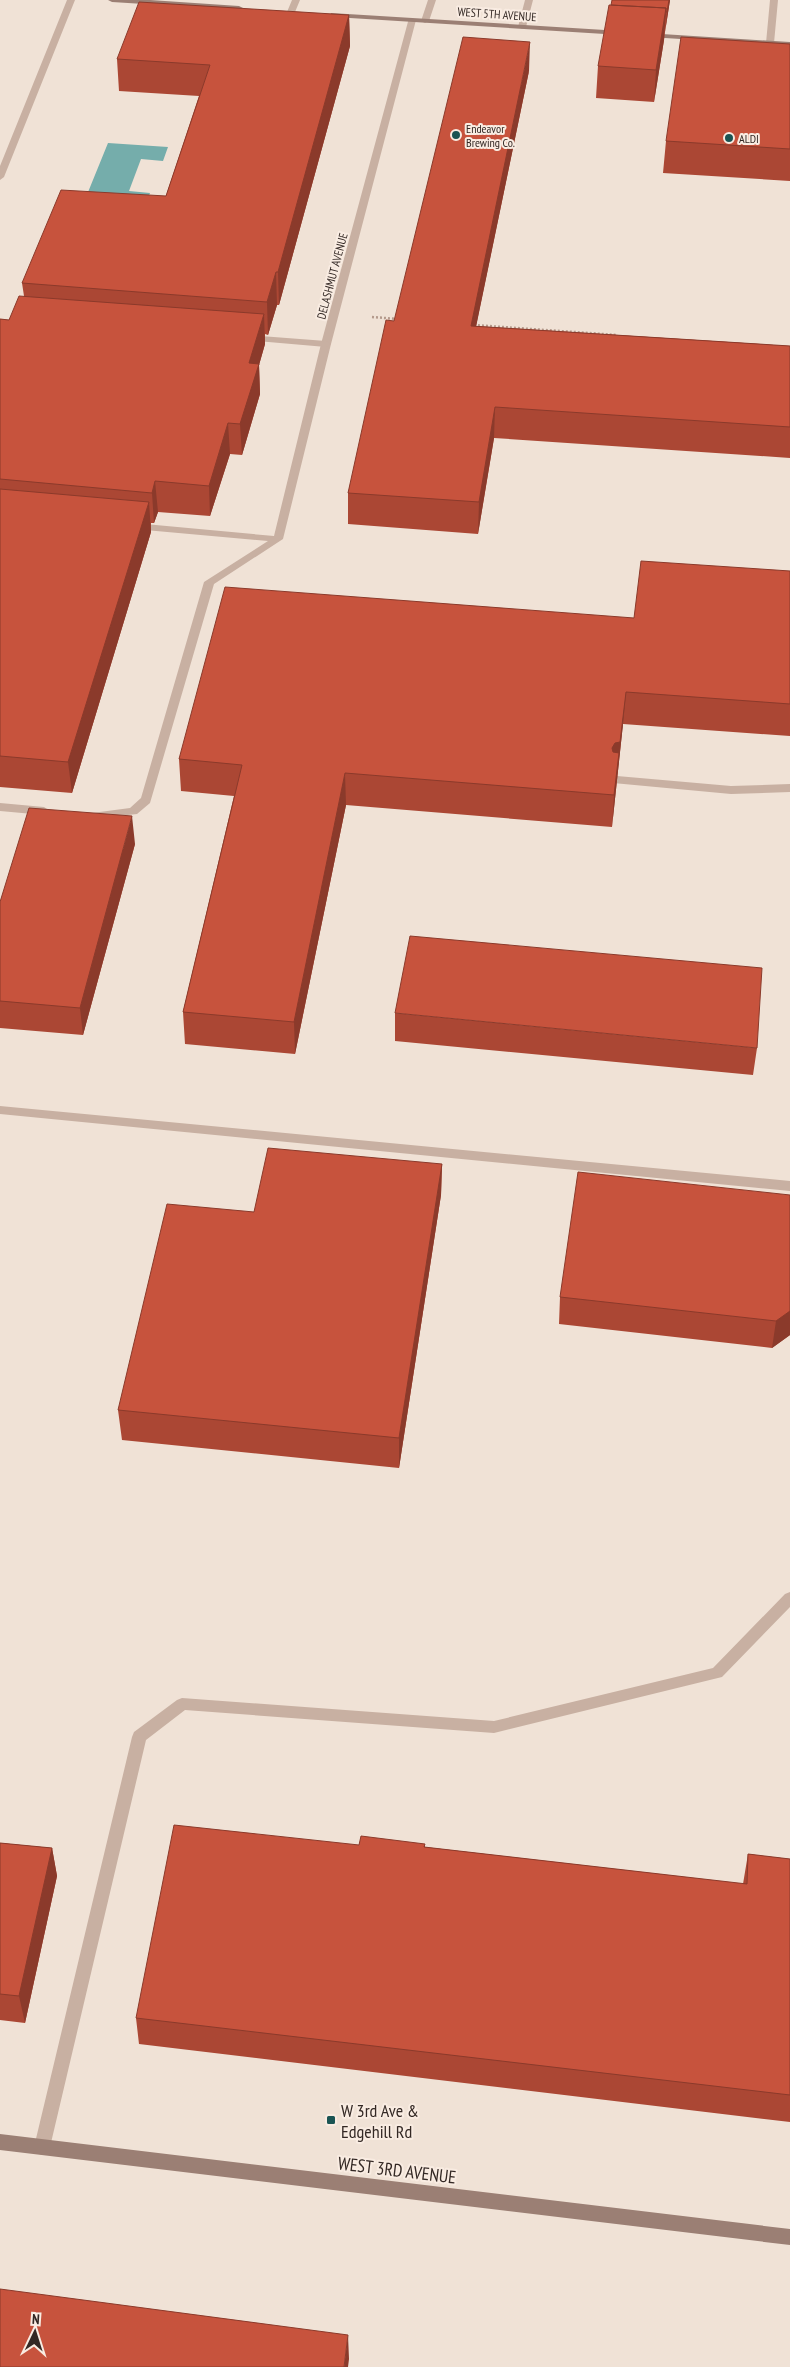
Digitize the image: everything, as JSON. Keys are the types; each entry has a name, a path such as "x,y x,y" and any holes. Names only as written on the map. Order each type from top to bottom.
{"main road":[{"path":"112,0 245,9"},
{"path":"282,11 301,12"},
{"name":"WEST 5TH AVENUE","path":"328,14 630,34"},
{"path":"639,34 790,44"},
{"name":"WEST 3RD AVENUE","path":"0,2142 790,2237"}],"street":[{"path":"0,177 71,0"},
{"path":"292,12 296,0"},
{"path":"425,21 432,0"},
{"path":"522,27 529,0"},
{"path":"770,43 774,0"},
{"name":"DELASHMUT AVENUE","path":"278,539 326,344 412,20"},
{"path":"237,338 326,344"},
{"path":"119,525 278,539"},
{"path":"84,814 103,816 133,811 146,800 209,582 278,539"},
{"path":"617,780 731,790 790,788"},
{"path":"0,807 56,812"},
{"path":"0,1110 790,1186"},
{"path":"42,2147 139,1737 182,1704 494,1726 717,1673 790,1598"}],"path":[{"path":"334,314 404,320"},
{"path":"473,324 622,335"}],"water":[{"path":"108,143 168,147 163,161 141,159 129,191 150,193 145,206 84,202"}],"building":[{"path":"612,0 669,0 666,12 666,8 611,5"},
{"path":"139,2 349,15 278,272 276,272 267,302 22,283 61,190 166,196 210,65 117,59"},
{"path":"609,5 666,8 656,70 598,66"},
{"path":"463,37 530,42 471,326 790,346 790,427 495,407 479,502 348,493 386,320 394,321"},
{"path":"681,37 790,44 790,149 666,141"},
{"path":"19,296 264,314 249,363 259,364 240,424 228,423 209,486 155,481 152,493 0,479 0,319 9,320"},
{"path":"0,489 149,502 68,762 0,756"},
{"path":"641,561 790,571 790,704 626,692 620,742 615,743 612,748 613,752 619,753 614,795 345,773 294,1022 183,1012 242,765 179,759 225,587 634,618"},
{"path":"29,808 132,816 80,1008 0,1001 0,902"},
{"path":"410,936 762,968 757,1048 395,1013"},
{"path":"268,1148 442,1164 399,1438 118,1410 167,1204 254,1212"},
{"path":"578,1172 790,1195 790,1311 776,1321 560,1297"},
{"path":"174,1825 359,1845 361,1836 425,1844 424,1847 747,1884 748,1854 790,1859 790,2095 136,2018"},
{"path":"0,1843 52,1848 19,1996 0,1994"},
{"path":"0,2289 348,2335 344,2367 0,2367"}],"place":[{"name":"Endeavor Brewing Co.","path":"456,135"},
{"name":"ALDI","path":"729,138"},
{"name":"W 3rd Ave & Edgehill Rd","path":"331,2120"}]}
